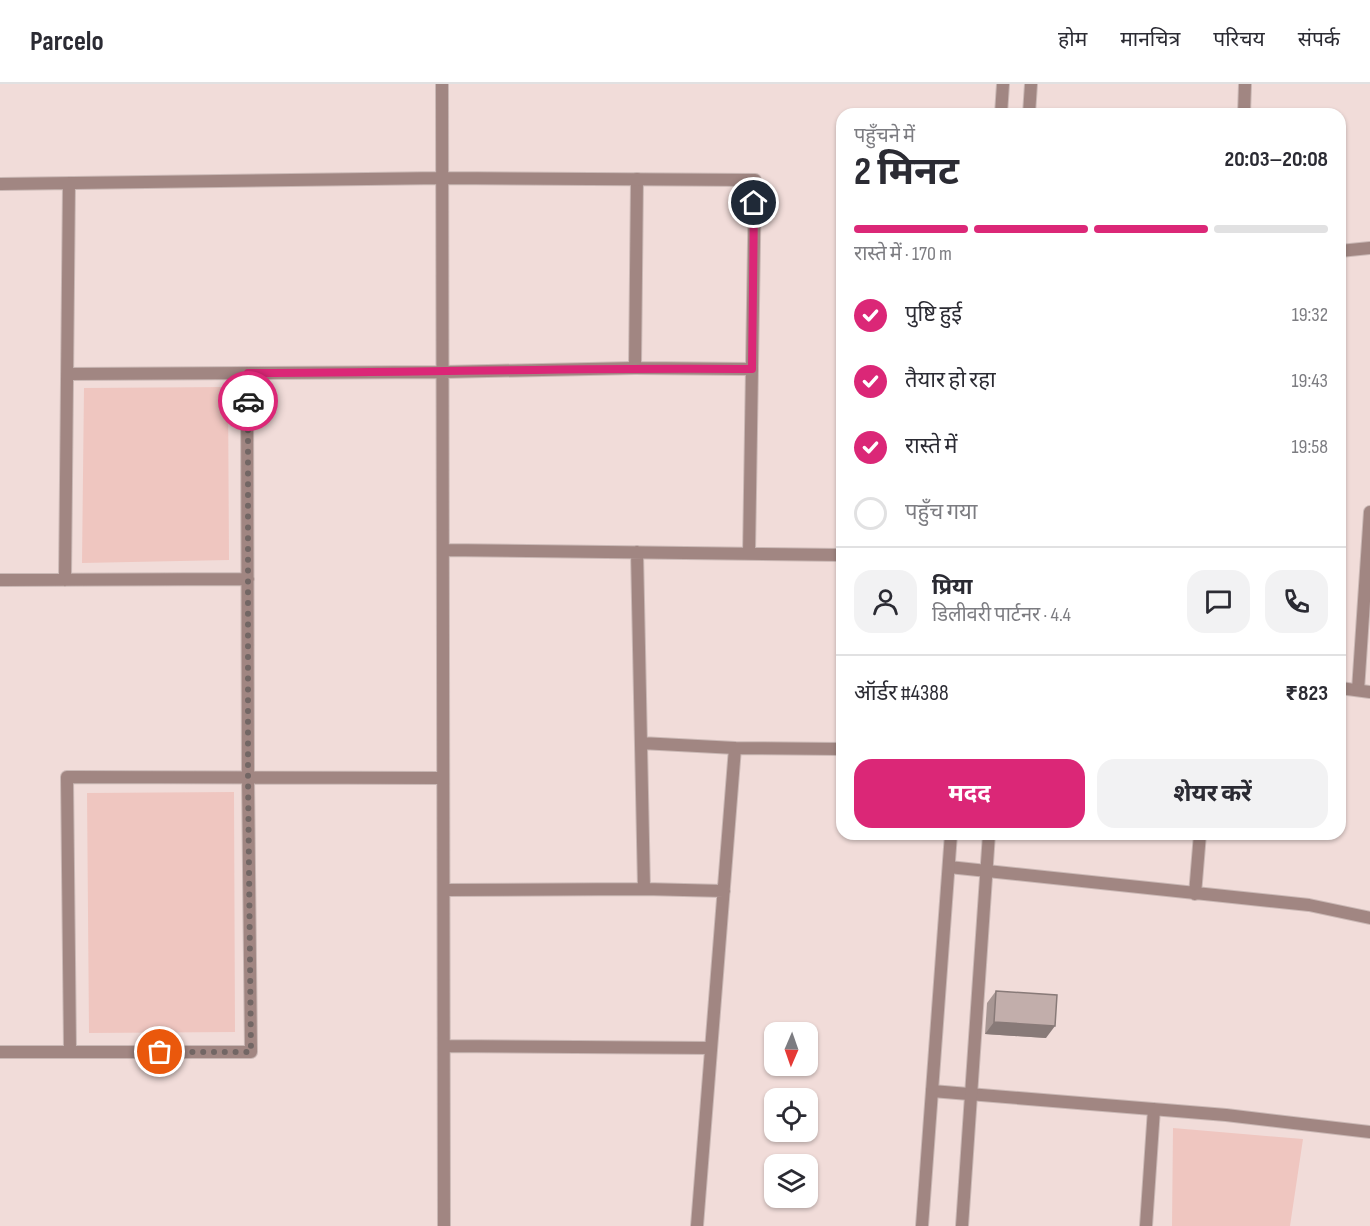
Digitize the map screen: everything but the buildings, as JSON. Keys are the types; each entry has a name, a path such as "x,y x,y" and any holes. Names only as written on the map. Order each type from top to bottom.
{"street":[{"path":"442,84 444,1226"},
{"path":"1001,108 1003,84"},
{"path":"1029,108 1031,84"},
{"path":"1244,108 1245,84"},
{"path":"0,184 442,178 755,180 749,554"},
{"path":"635,368 637,179"},
{"path":"65,580 69,183"},
{"path":"1346,250 1370,248"},
{"path":"67,374 442,372 635,368 752,369"},
{"path":"0,1052 251,1052 248,373"},
{"path":"1346,689 1364,691 1370,512"},
{"path":"443,550 836,555"},
{"path":"637,552 644,889"},
{"path":"0,580 248,579"},
{"path":"641,743 735,748 836,749"},
{"path":"697,1226 735,748"},
{"path":"70,1052 67,777 443,778"},
{"path":"922,1226 951,840"},
{"path":"962,1226 989,840"},
{"path":"1195,894 1200,840"},
{"path":"949,867 1309,906 1370,918"},
{"path":"444,890 724,891"},
{"path":"444,1046 711,1048"},
{"path":"932,1091 1154,1109 1370,1132"},
{"path":"1146,1226 1154,1109"}],"shaded area":[{"path":"228,387 229,560 82,563 84,388"},
{"path":"234,792 235,1032 89,1033 87,793"},
{"path":"1173,1128 1303,1139 1290,1226 1172,1226"}],"way so far":[{"path":"160,1052 251,1052 248,401"}],"route":[{"path":"248,401 248,373 635,368 752,369 754,203"}]}
